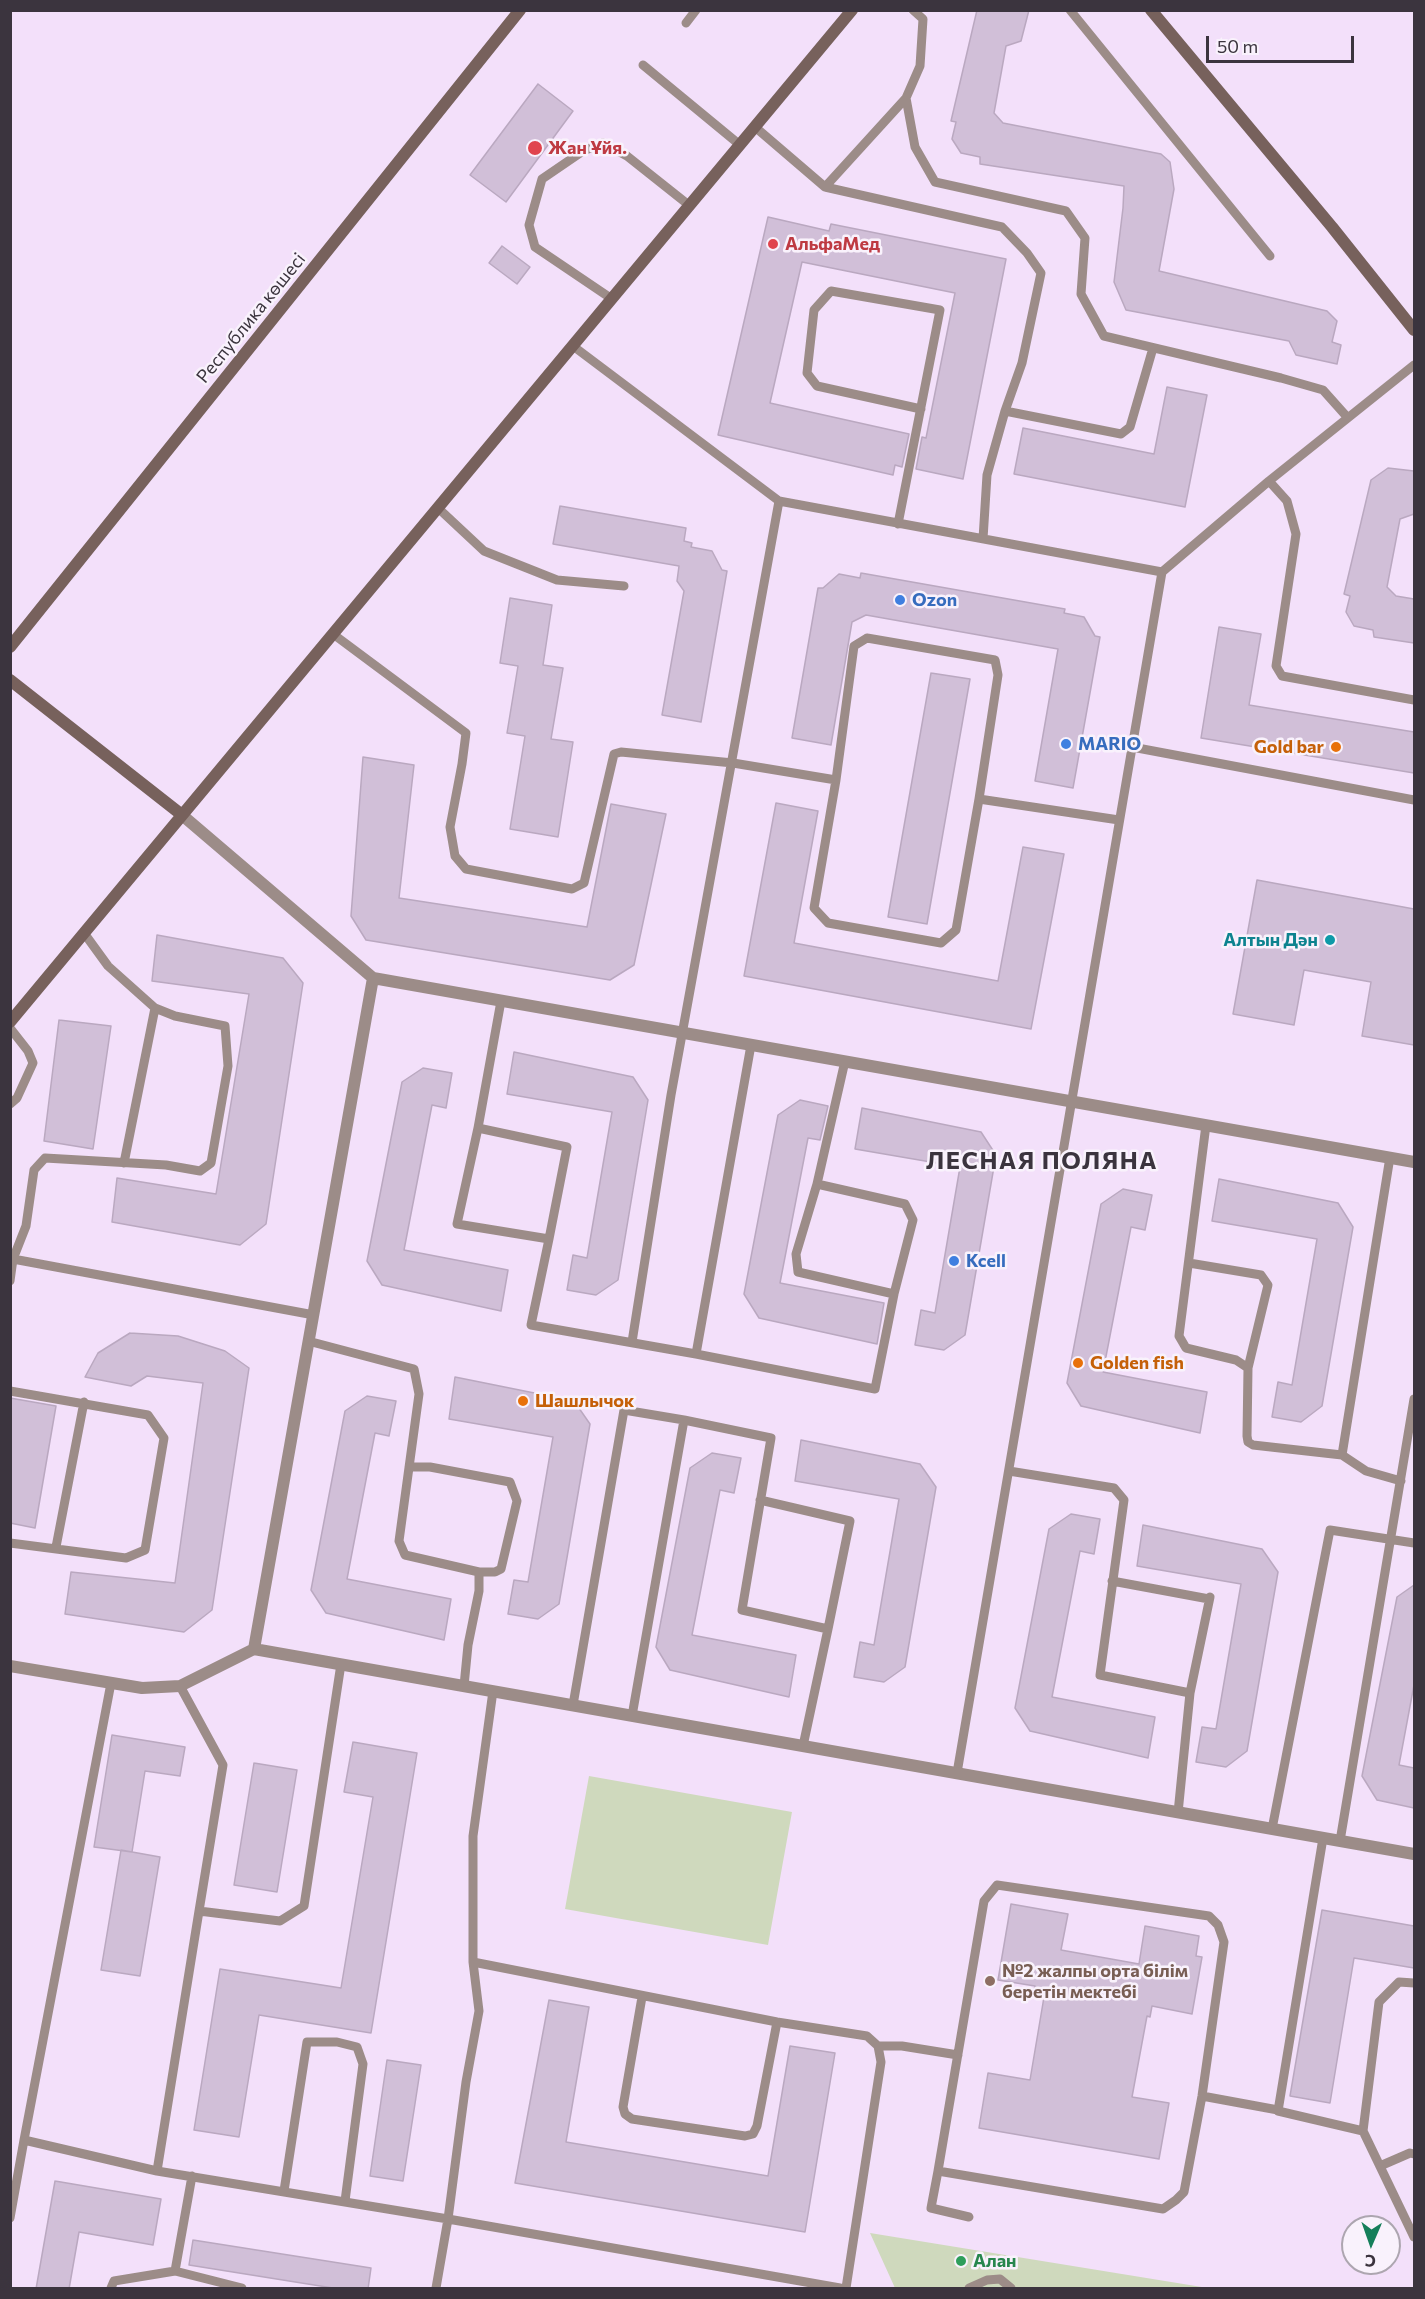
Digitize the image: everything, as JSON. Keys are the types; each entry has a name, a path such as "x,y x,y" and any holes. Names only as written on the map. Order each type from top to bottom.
{"street":[{"name":"Республика көшесі","path":"10,647 520,10"},
{"path":"10,1022 852,10"},
{"path":"1151,10 1332,227 1414,330"},
{"path":"10,680 182,815 373,978 1414,1162"},
{"path":"254,1649 373,978"},
{"path":"10,1666 142,1688 180,1686 254,1649 1414,1854"}],"lane":[{"path":"686,23 696,10"},
{"path":"825,187 906,98 920,66 923,19 913,10"},
{"path":"1071,10 1270,256"},
{"path":"644,65 740,145"},
{"path":"906,98 915,147 935,182 1066,211 1085,238 1081,294 1104,336 1323,390 1348,418"},
{"path":"755,127 825,187 1002,227 1027,253 1041,273 1022,363 1005,411 987,475 983,539"},
{"path":"612,299 535,247 529,225 542,178 583,151 603,142 627,156 690,206"},
{"path":"898,524 921,409 940,310 831,291 814,310 807,373 817,387 921,409"},
{"path":"573,346 779,501 1162,572"},
{"path":"1005,411 1121,434 1130,427 1153,348"},
{"path":"957,1773 1162,572 1269,481 1414,365"},
{"path":"1269,481 1287,501 1296,534 1276,666 1282,676 1414,700"},
{"path":"632,1342 683,1033 779,501"},
{"path":"438,508 484,551 557,580 624,586"},
{"path":"333,634 466,733 450,827 454,856 466,869 572,889 584,883 614,754 621,752 733,763 836,780"},
{"path":"867,638 995,660 998,675 956,930 941,943 828,923 814,908 836,780 854,646 867,638"},
{"path":"1132,747 1414,800"},
{"path":"979,799 1119,820"},
{"path":"10,1281 12,1259 26,1226 34,1170 45,1158 166,1165 200,1171 211,1163 228,1066 225,1026 175,1016 155,1008 108,966 84,933"},
{"path":"501,1001 478,1128 457,1224 549,1239"},
{"path":"124,1163 155,1008"},
{"path":"10,1028 28,1051 33,1063 17,1098 10,1104"},
{"path":"696,1354 751,1045"},
{"path":"845,1061 817,1184 796,1254 798,1272 894,1294"},
{"path":"1206,1125 1179,1336 1186,1348 1236,1360 1248,1368"},
{"path":"478,1128 567,1148 531,1325 875,1389 894,1294 913,1220 905,1204 817,1184"},
{"path":"1342,1455 1390,1157"},
{"path":"12,1259 314,1315"},
{"path":"1189,1263 1261,1275 1268,1286 1248,1368 1248,1442 1253,1445 1342,1455 1366,1471 1401,1481"},
{"path":"308,1341 414,1369 419,1394 409,1467 399,1541 405,1555 479,1572 495,1572 501,1569 517,1501 510,1482 430,1467 409,1467"},
{"path":"10,1391 84,1402 148,1415 164,1438 145,1550 126,1558 56,1547 10,1543"},
{"path":"1340,1841 1414,1399"},
{"path":"56,1547 84,1402"},
{"path":"573,1705 624,1410 771,1438 742,1610 828,1629"},
{"path":"632,1716 684,1420"},
{"path":"1009,1471 1114,1488 1124,1500 1100,1675 1190,1693"},
{"path":"760,1500 850,1521 803,1746"},
{"path":"1272,1829 1330,1530 1414,1543"},
{"path":"464,1686 468,1645 479,1592 479,1572"},
{"path":"1112,1581 1210,1598 1190,1693 1178,1813"},
{"path":"198,1911 280,1921 304,1906 341,1664"},
{"path":"10,2218 111,1683"},
{"path":"157,2171 223,1765 180,1686"},
{"path":"436,2289 466,2082 479,2011 473,1962 473,1836 493,1691"},
{"path":"1278,2110 1323,1838"},
{"path":"938,2171 1163,2209 1176,2200 1184,2192 1202,2096 1224,1942 1218,1925 1209,1916 997,1885 984,1900 938,2171 932,2208 969,2217"},
{"path":"473,1962 777,2022 867,2037 878,2046 902,2046 958,2055"},
{"path":"1414,1983 1399,1982 1379,2002 1363,2131 1414,2237"},
{"path":"642,1996 623,2108 625,2114 632,2119 746,2136 753,2134 757,2126 777,2022"},
{"path":"284,2191 307,2042 337,2042 357,2047 363,2064 345,2201"},
{"path":"846,2289 881,2062 878,2046"},
{"path":"1202,2096 1278,2110 1363,2131"},
{"path":"24,2140 157,2171 448,2218 840,2289"},
{"path":"1380,2166 1410,2153 1414,2154"},
{"path":"175,2271 192,2176"},
{"path":"111,2289 114,2281 175,2271 242,2289"},
{"path":"969,2289 987,2280 1000,2279 1011,2289"}],"green space":[{"path":"589,1776 792,1812 768,1945 565,1909"},
{"name":"Алан","path":"870,2233 1208,2288 895,2288"}],"building":[{"path":"977,10 1029,10 1021,41 1006,46 994,113 1003,123 1161,154 1170,162 1174,189 1159,271 1327,311 1337,321 1332,342 1341,345 1337,364 1296,355 1289,341 1126,310 1114,282 1124,186 980,164 980,157 961,153 952,139 956,122 951,121"},
{"path":"538,84 573,111 506,202 470,175"},
{"path":"768,217 829,231 831,224 1006,259 963,479 916,469 922,437 926,438 955,293 802,262 770,403 909,434 902,467 895,465 893,475 718,435"},
{"path":"502,246 530,267 517,284 489,263"},
{"path":"1167,387 1207,395 1185,507 1014,474 1023,428 1154,454"},
{"path":"1388,468 1414,471 1414,514 1400,519 1387,587 1396,596 1414,599 1414,643 1374,637 1373,630 1354,626 1346,612 1350,596 1344,594 1371,480"},
{"path":"560,506 686,528 684,541 692,543 691,547 712,551 722,570 727,571 701,722 662,715 684,591 677,581 679,566 553,544"},
{"path":"861,573 1065,609 1064,613 1084,617 1095,636 1100,637 1073,788 1035,781 1058,649 866,615 852,622 831,745 792,738 818,588 823,588 839,574 860,578"},
{"path":"510,598 552,605 543,665 563,668 551,739 573,742 558,837 510,829 525,736 507,733 518,666 500,663"},
{"path":"1219,627 1261,634 1249,705 1414,732 1414,773 1201,738"},
{"path":"931,673 970,679 927,924 888,917"},
{"path":"363,757 414,765 399,898 587,927 611,804 666,814 634,965 610,980 366,940 351,916"},
{"path":"776,803 818,811 794,943 998,981 1023,847 1064,854 1031,1029 744,976"},
{"name":"Алтын Дән","path":"1257,880 1414,909 1414,1045 1362,1036 1371,982 1304,970 1294,1025 1233,1014"},
{"path":"157,935 283,958 303,983 266,1224 240,1245 112,1222 117,1178 216,1194 249,994 152,981"},
{"path":"59,1020 111,1026 93,1149 44,1141"},
{"path":"514,1052 633,1077 648,1100 618,1280 596,1295 567,1290 573,1255 587,1258 612,1112 507,1094"},
{"path":"423,1068 452,1073 446,1108 432,1105 404,1250 508,1270 501,1311 382,1285 367,1261 402,1082"},
{"path":"800,1100 828,1106 820,1140 808,1138 780,1283 884,1303 877,1344 759,1318 744,1294 778,1115"},
{"path":"862,1108 981,1132 996,1155 965,1335 944,1350 915,1345 921,1310 935,1313 960,1167 855,1149"},
{"path":"1219,1179 1338,1203 1353,1227 1322,1406 1301,1422 1272,1417 1278,1382 1292,1385 1317,1239 1212,1221"},
{"path":"1123,1189 1152,1195 1145,1230 1131,1227 1103,1372 1207,1392 1200,1433 1081,1406 1067,1383 1101,1204"},
{"path":"130,1333 178,1336 225,1351 249,1368 212,1610 184,1632 65,1614 71,1572 175,1583 203,1383 147,1376 131,1386 85,1377 98,1353"},
{"path":"455,1377 574,1401 590,1424 559,1604 538,1619 508,1614 514,1580 528,1582 553,1437 449,1419"},
{"path":"367,1396 396,1401 389,1436 375,1433 347,1579 451,1599 444,1640 326,1613 311,1590 345,1411"},
{"path":"10,1398 56,1406 35,1528 10,1523"},
{"path":"801,1440 920,1464 936,1487 905,1667 884,1682 854,1677 860,1642 874,1645 899,1499 795,1481"},
{"path":"712,1453 741,1458 734,1493 720,1490 692,1635 796,1655 789,1697 670,1670 656,1647 690,1468"},
{"path":"1071,1514 1100,1519 1094,1554 1080,1551 1052,1697 1155,1717 1148,1758 1030,1731 1015,1708 1049,1529"},
{"path":"1143,1525 1262,1549 1278,1572 1247,1751 1226,1767 1196,1762 1202,1727 1216,1729 1241,1584 1137,1566"},
{"path":"1414,1585 1414,1685 1399,1765 1414,1768 1414,1808 1377,1800 1362,1776 1397,1597"},
{"path":"112,1735 185,1747 180,1776 145,1771 132,1852 94,1847"},
{"path":"353,1742 417,1753 371,2033 259,2015 239,2137 194,2130 220,1969 341,1988 373,1797 344,1792"},
{"path":"254,1763 297,1770 277,1892 234,1885"},
{"path":"121,1850 160,1857 140,1976 101,1970"},
{"path":"1011,1904 1068,1914 1061,1950 1139,1964 1145,1926 1199,1936 1196,1956 1202,1957 1192,2014 1152,2006 1150,2017 1147,2016 1132,2097 1169,2103 1159,2159 979,2128 988,2073 1030,2080 1044,1997 1033,1995 1035,1986 998,1980"},
{"path":"1322,1910 1414,1926 1414,1968 1354,1958 1330,2103 1290,2096"},
{"path":"549,2000 589,2007 566,2142 768,2176 790,2046 835,2053 805,2232 515,2183"},
{"path":"387,2060 421,2065 403,2181 370,2176"},
{"path":"55,2181 161,2199 153,2245 79,2232 69,2289 36,2289"},
{"path":"193,2240 371,2268 368,2289 339,2289 189,2265"}],"place":[{"name":"Жан Ұйя.","path":"535,148"},
{"name":"АльфаМед","path":"773,244"},
{"name":"Ozon","path":"900,600"},
{"name":"MARIO","path":"1066,744"},
{"name":"Gold bar","path":"1336,747"},
{"name":"Алтын Дән","path":"1330,940"},
{"name":"Kcell","path":"954,1261"},
{"name":"Golden fish","path":"1078,1363"},
{"name":"Шашлычок","path":"523,1401"},
{"name":"№2 жалпы орта білім беретін мектебі","path":"990,1981"},
{"name":"Алан","path":"961,2261"}],"district":[{"name":"ЛЕСНАЯ ПОЛЯНА","path":"1042,1161"}]}
